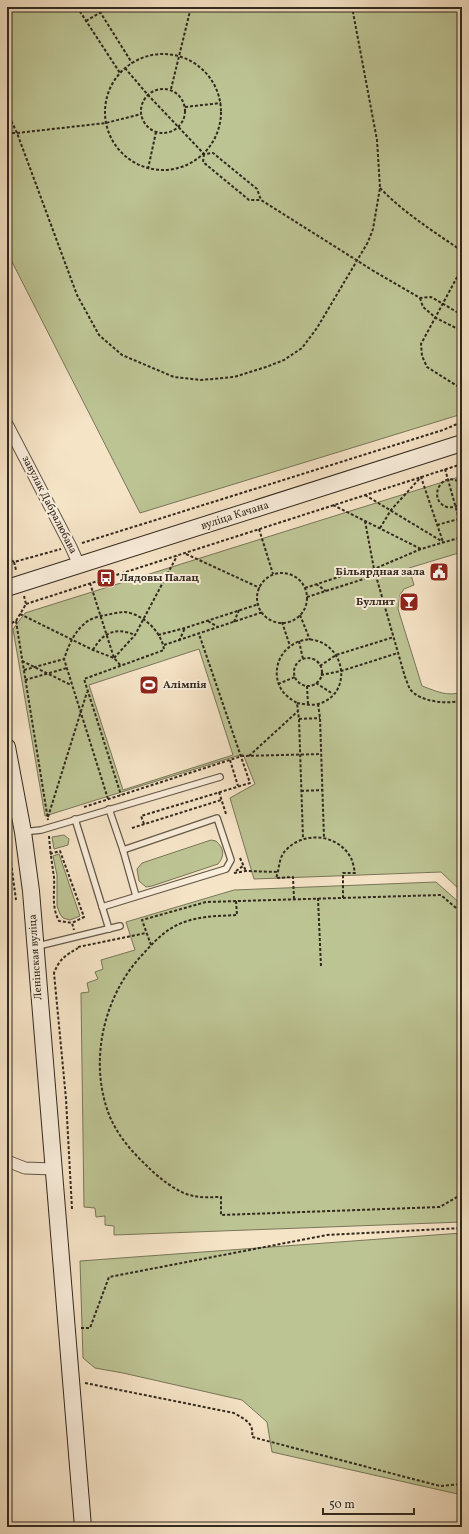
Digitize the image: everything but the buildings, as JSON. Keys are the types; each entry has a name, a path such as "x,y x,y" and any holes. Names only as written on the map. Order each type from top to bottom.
{"main road":[{"name":"вуліца Качана","path":"7,588 462,443"},
{"name":"Ленінская вуліца","path":"7,747 23,832 31,891 83,1527"}],"street":[{"name":"завулак Дабралюбава","path":"7,424 79,565"},
{"path":"7,1161 25,1168 53,1169"}],"lane":[{"path":"23,832 41,830 220,777"},
{"path":"109,809 123,850 136,896"},
{"path":"102,907 226,869 231,860 217,818 123,850"},
{"path":"75,819 109,929"},
{"path":"35,946 120,926"}],"path":[{"path":"77,7 120,73"},
{"path":"97,7 132,63"},
{"path":"171,90 191,7"},
{"path":"7,112 17,133 77,295 99,335 122,355 174,377 201,380 234,377 284,360 302,348 317,328 368,242 373,229 380,188 377,140 352,7"},
{"path":"86,21 101,12"},
{"path":"167,54 178,56 191,61 206,74 217,90 221,104 221,117 218,131 213,143 204,154 192,163 178,169 163,171 148,169 133,162 121,152 111,139 106,123 105,110 107,97 112,84 120,73 132,63 155,55 167,54"},
{"path":"125,68 148,95 204,154"},
{"path":"163,89 171,90 178,94 185,107 183,121 178,127 168,132 156,132 146,125 141,114 142,104 148,95 154,90 163,89"},
{"path":"185,107 221,104"},
{"path":"7,132 17,133 106,123 141,114"},
{"path":"148,169 156,132"},
{"path":"204,154 214,153 257,189 261,200"},
{"path":"204,154 203,162 249,200 261,200 372,270 420,298 431,298 462,315"},
{"path":"380,188 393,202 409,215 462,250"},
{"path":"462,268 456,276 436,318 421,344 422,356 427,367 462,389"},
{"path":"456,276 462,275"},
{"path":"420,298 423,307 436,318 462,332"},
{"path":"7,558 14,562 71,547 443,430 462,422"},
{"path":"26,604 462,464"},
{"path":"445,469 459,519"},
{"path":"380,528 391,510 421,477"},
{"path":"421,477 444,542"},
{"path":"462,484 453,479 448,479 442,482 439,486 438,497 440,502 450,508 462,503"},
{"path":"365,495 444,542"},
{"path":"333,505 421,550"},
{"path":"437,525 462,518"},
{"path":"365,521 374,569 398,653 411,690 420,698 433,701 462,703"},
{"path":"259,529 273,574"},
{"path":"305,588 363,569 374,569 421,550 462,537"},
{"path":"185,553 260,588"},
{"path":"114,658 135,635 177,555"},
{"path":"308,597 366,578 374,569"},
{"path":"273,574 292,574 300,580 305,588 308,597 305,607 300,615 292,621 282,622 268,618 262,612 258,604 260,588 265,580 273,574"},
{"path":"90,583 114,658 121,666"},
{"path":"316,584 326,591"},
{"path":"158,635 185,628 258,604"},
{"path":"234,622 239,610"},
{"path":"108,799 64,659 71,640 85,623 101,616 124,612 144,619 158,635 164,645 164,650 84,679 121,795"},
{"path":"164,645 262,612"},
{"path":"20,614 71,640 114,658"},
{"path":"300,615 310,640"},
{"path":"208,620 218,627"},
{"path":"16,621 48,818 50,854 54,879 53,902 55,913 59,920 72,923 84,917 60,851 50,854"},
{"path":"282,622 290,646"},
{"path":"179,641 185,628"},
{"path":"93,650 101,638 116,631 128,632 135,635"},
{"path":"144,824 141,816 250,783 199,634"},
{"path":"320,666 336,655 394,637"},
{"path":"310,640 320,642 329,647 336,655 340,662 341,679 334,694 318,704 308,705 297,703 286,695 278,684 276,673 278,663 283,653 290,646 299,641 310,640"},
{"path":"299,641 303,659"},
{"path":"321,675 341,671 398,653"},
{"path":"309,658 316,661 320,666 321,675 316,683 307,686 298,682 295,677 295,667 303,659 309,658"},
{"path":"24,670 64,659"},
{"path":"22,661 72,686"},
{"path":"25,680 67,668"},
{"path":"278,684 295,677"},
{"path":"316,683 334,694"},
{"path":"307,686 308,705"},
{"path":"48,818 88,691"},
{"path":"458,702 462,700"},
{"path":"297,703 299,719 303,838"},
{"path":"318,704 320,718 324,838"},
{"path":"249,756 298,711"},
{"path":"299,719 320,718"},
{"path":"78,809 242,756 321,754"},
{"path":"230,760 238,786"},
{"path":"301,791 322,790"},
{"path":"132,828 221,800"},
{"path":"48,818 55,816"},
{"path":"294,899 293,877 276,878 278,863 286,850 303,838 313,836 324,838 342,846 351,858 355,873 343,873 343,898"},
{"path":"236,872 243,866"},
{"path":"228,874 236,872 278,872"},
{"path":"151,945 142,920 206,902 441,894 462,914"},
{"path":"318,898 321,967"},
{"path":"236,901 237,915 206,917 178,924 160,936 136,962 120,984 110,1007 103,1033 100,1061 102,1091 110,1117 124,1141 154,1174 173,1188 192,1196 221,1197 221,1215 440,1207 462,1194"},
{"path":"72,923 78,948 146,933"},
{"path":"120,926 125,938"},
{"path":"66,1329 90,1328 109,1277 327,1235 462,1228"},
{"path":"70,1380 234,1413 249,1422 253,1430 252,1437 440,1486 462,1484"}],"green space":[{"path":"7,7 462,7 462,414 140,513 7,252"},
{"path":"462,476 462,552 409,568 414,585 404,589 400,595 398,609 422,686 446,694 462,692 462,892 441,872 254,879 230,798 255,784 243,754 45,816 13,629 25,613","holes":["199,649 233,755 123,790 89,685"]},
{"path":"64,835 69,839 68,845 54,849 52,837"},
{"path":"211,840 216,841 221,846 223,852 222,858 218,864 152,886 146,887 139,881 137,869 142,863"},
{"path":"59,854 80,916 70,920 63,918 57,906 57,875 53,856"},
{"path":"436,882 462,905 462,1222 114,1235 114,1226 105,1225 105,1216 96,1217 95,1208 84,1207 81,993 89,992 87,983 98,979 95,972 103,969 101,960 135,950 126,922 234,890"},
{"path":"462,1233 462,1495 272,1452 267,1422 242,1400 95,1368 83,1358 80,1261"}],"place":[{"name":"Більярдная зала","path":"439,572"},
{"name":"Лядовы Палац","path":"106,578"},
{"name":"Буллит","path":"409,602"},
{"name":"Алімпія","path":"149,685"}]}
